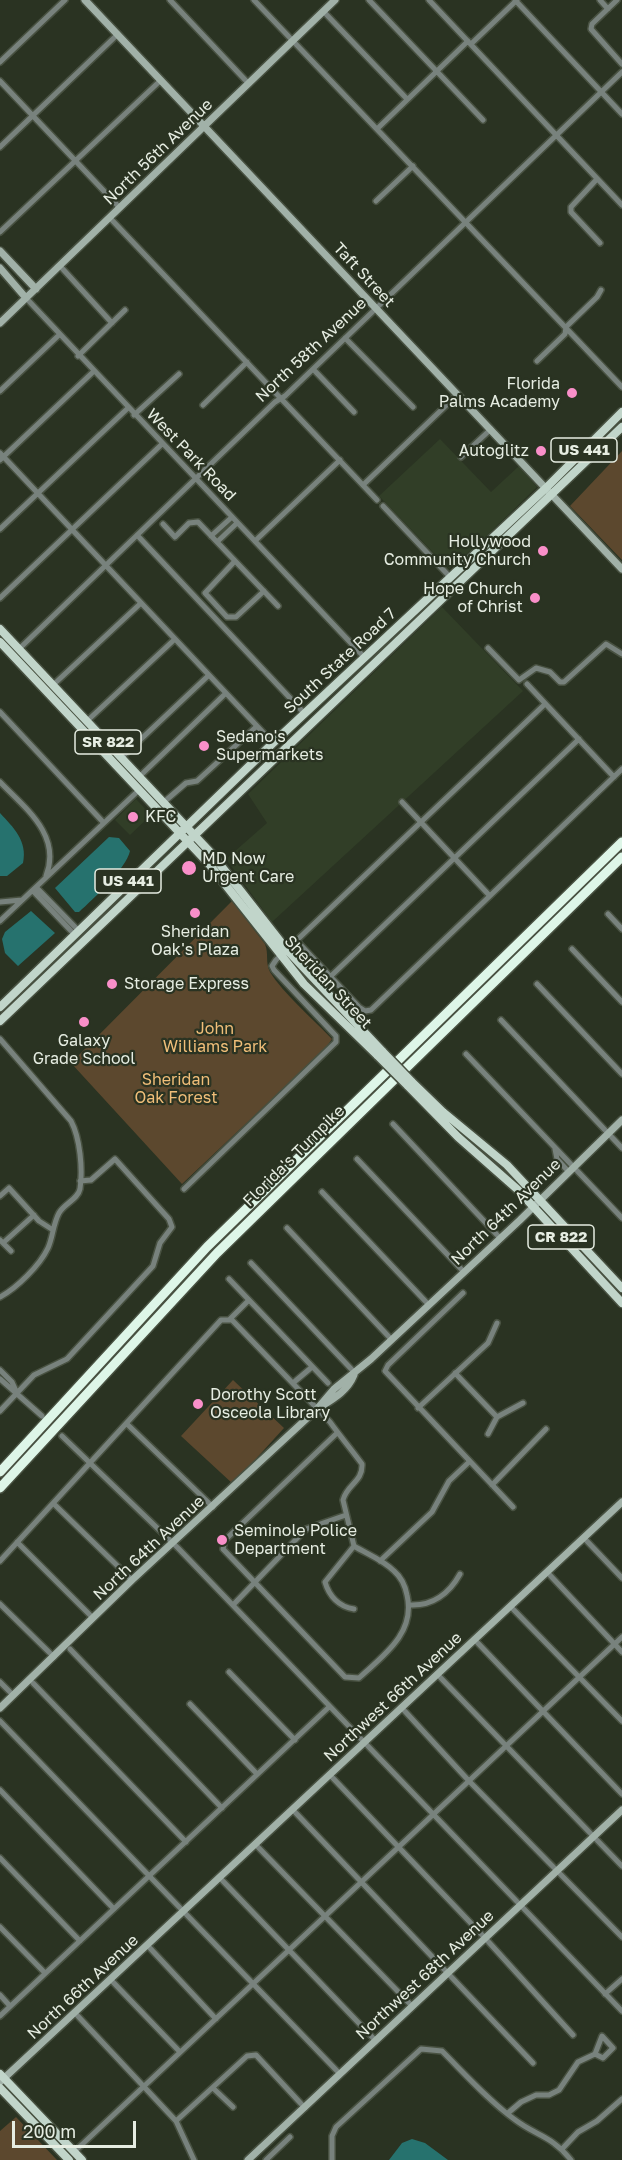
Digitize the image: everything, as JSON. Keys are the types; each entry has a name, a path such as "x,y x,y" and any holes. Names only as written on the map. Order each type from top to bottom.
{"highway":[{"name":"Florida's Turnpike","path":"0,1472 207,1247 622,842"},
{"name":"Florida's Turnpike","path":"0,1488 217,1253 622,857"}],"main road":[{"name":"South State Road 7","path":"1,1004 272,744 546,488 622,412"},
{"name":"South State Road 7","path":"0,1022 622,428"},
{"path":"466,563 466,576"},
{"path":"450,592 451,578"},
{"name":"Sheridan Street","path":"1,631 140,790 191,838 284,953 304,984 537,1203 622,1288"},
{"path":"388,650 387,643 390,635"},
{"name":"Sheridan Street","path":"0,642 87,721 164,802 183,829"},
{"path":"363,673 365,658"},
{"path":"272,744 273,759"},
{"path":"72,951 77,942 76,932"},
{"name":"Sheridan Street","path":"537,1203 622,1303"},
{"path":"1,2078 77,2157"},
{"path":"0,2088 44,2134 52,2134 74,2157 77,2157"}],"street":[{"path":"0,62 65,0"},
{"name":"Taft Street","path":"86,0 622,569"},
{"path":"170,0 249,84"},
{"path":"254,0 622,387"},
{"name":"North 56th Avenue","path":"0,323 335,0"},
{"path":"369,0 483,120"},
{"path":"429,0 622,205"},
{"path":"377,129 436,71 516,0 622,114"},
{"path":"600,0 608,9"},
{"path":"617,0 591,29 622,64"},
{"path":"324,12 407,99"},
{"path":"0,147 118,34"},
{"name":"North 58th Avenue","path":"19,650 194,478 313,369 622,72"},
{"path":"0,232 161,80"},
{"path":"0,81 120,208"},
{"path":"376,201 413,166"},
{"path":"597,179 571,207 571,212 600,243"},
{"path":"110,218 377,500"},
{"path":"0,252 36,289"},
{"path":"60,266 112,323"},
{"name":"West Park Road","path":"0,268 78,356 365,658"},
{"path":"537,361 565,334 566,327 597,297 601,290"},
{"path":"78,356 125,310"},
{"path":"0,391 59,335"},
{"path":"345,338 413,407"},
{"path":"203,405 247,362"},
{"path":"313,369 354,412"},
{"path":"93,372 1,456 272,744"},
{"path":"134,415 178,374"},
{"path":"363,485 458,394"},
{"path":"0,530 128,408"},
{"path":"461,457 491,429"},
{"path":"0,598 162,444"},
{"path":"255,541 339,460"},
{"path":"382,506 451,578"},
{"path":"212,536 232,517"},
{"path":"163,524 175,537 189,523 198,522 278,606"},
{"path":"217,542 237,523"},
{"path":"137,535 305,714"},
{"path":"235,561 205,593 226,617 236,617 264,591"},
{"path":"50,688 141,603"},
{"path":"87,721 175,639"},
{"path":"488,648 519,680 536,668 550,672 560,682 564,682 606,644 622,654"},
{"path":"122,757 209,675"},
{"path":"527,684 614,777"},
{"path":"140,776 226,693"},
{"path":"184,1189 336,1042 336,1036 272,966 296,940 545,704"},
{"path":"0,712 103,822"},
{"path":"164,802 186,783 197,782 257,726"},
{"path":"331,976 456,860 579,740"},
{"path":"402,802 489,895 622,769"},
{"path":"0,782 42,826 48,840 50,856 44,880"},
{"path":"0,921 103,822 140,790"},
{"path":"35,889 76,932"},
{"name":"Sheridan Street","path":"296,940 365,1011 371,1010 489,895"},
{"path":"0,902 24,900"},
{"path":"608,914 622,929"},
{"path":"572,949 622,1002"},
{"path":"537,984 622,1074"},
{"path":"501,1020 622,1148"},
{"path":"0,1039 71,1121 76,1132 80,1181 78,1193 60,1212 48,1249 42,1258 1,1295"},
{"path":"466,1054 571,1169 622,1218"},
{"name":"North 64th Avenue","path":"0,1708 132,1580 176,1546 213,1507 317,1409 334,1389 373,1361 428,1304 622,1120"},
{"path":"393,1124 500,1238"},
{"path":"0,1410 34,1375 63,1362 75,1350 153,1266 160,1243 172,1227 169,1219 115,1159 91,1180 80,1181"},
{"path":"357,1159 464,1272"},
{"path":"0,1196 9,1188 46,1228 53,1230"},
{"path":"322,1192 428,1304"},
{"path":"11,1251 2,1241 33,1215"},
{"path":"287,1228 392,1339"},
{"path":"251,1263 355,1373"},
{"path":"229,1279 328,1383"},
{"path":"463,1293 388,1365 385,1371 513,1507"},
{"path":"0,1561 221,1320 230,1319 249,1300"},
{"path":"230,1319 317,1409 338,1433 362,1464 360,1479 345,1494 346,1515 354,1546 380,1561 400,1577 410,1605 402,1634 394,1646 358,1678 351,1679 345,1677 223,1549 225,1540 338,1433"},
{"path":"418,1408 488,1344 497,1323"},
{"path":"293,1383 312,1366"},
{"path":"0,1370 12,1382 17,1393"},
{"path":"455,1373 497,1417"},
{"path":"0,1379 42,1416"},
{"path":"488,1434 497,1417 523,1402"},
{"path":"127,1424 213,1507"},
{"path":"492,1485 546,1429"},
{"path":"62,1436 176,1546 622,2011"},
{"path":"380,1561 432,1512 449,1481 469,1462"},
{"path":"54,1504 132,1580"},
{"name":"Northwest 66th Avenue","path":"184,1912 510,1605 621,1504"},
{"path":"233,1605 306,1529 346,1515"},
{"path":"584,1538 622,1578"},
{"path":"16,1542 93,1618"},
{"path":"354,1546 325,1582 327,1590 339,1604 354,1609"},
{"path":"547,1572 622,1652"},
{"path":"410,1605 431,1603 456,1583 460,1575"},
{"path":"0,1604 54,1657"},
{"path":"510,1605 622,1721"},
{"path":"77,2157 145,2085 622,1637"},
{"path":"474,1640 622,1794"},
{"path":"70,1649 222,1808"},
{"path":"229,1671 295,1740"},
{"path":"437,1674 622,1866"},
{"path":"0,1682 13,1695"},
{"path":"33,1683 186,1842"},
{"path":"190,1704 257,1774"},
{"path":"0,2016 329,1707"},
{"path":"402,1707 469,1781 622,1937"},
{"path":"0,1721 340,2074"},
{"path":"330,1775 485,1938 573,2035"},
{"path":"0,1790 114,1908"},
{"path":"293,1810 533,2063"},
{"name":"Northwest 68th Avenue","path":"248,2160 622,1810"},
{"path":"256,1845 412,2006"},
{"path":"0,1858 80,1941"},
{"path":"220,1878 375,2040"},
{"name":"North 66th Avenue","path":"1,2078 184,1912"},
{"path":"0,1926 45,1974"},
{"path":"148,1946 216,2019"},
{"path":"605,1994 622,1978"},
{"path":"111,1980 180,2052"},
{"path":"0,1995 10,2006"},
{"path":"75,2013 145,2085 176,2121 194,2160"},
{"path":"332,2160 332,2136 336,2127 421,2049 442,2051 508,2113 527,2127 542,2133 562,2149 571,2160"},
{"path":"508,2113 520,2102 536,2096 549,2096 559,2090 578,2062 595,2054"},
{"path":"176,2121 247,2056 256,2055 305,2108"},
{"path":"213,2088 233,2107"},
{"path":"562,2149 578,2132 597,2121 622,2099"},
{"path":"266,2160 290,2137"}],"shaded area":[{"path":"440,439 491,492 519,466 537,487 449,569 379,496"},
{"path":"442,607 523,691 272,922 226,859 267,823 248,794"},
{"name":"KFC","path":"136,799 151,815 130,835 115,820"}],"green space":[{"path":"622,451 622,560 570,506"},
{"name":"John Williams Park","path":"232,901 265,944 270,972 275,980 332,1039 325,1049 182,1184 71,1063"},
{"path":"233,1380 284,1428 233,1484 181,1436"},
{"path":"16,2117 57,2160 0,2160 0,2131"}],"water":[{"path":"0,813 18,835 24,855 23,863 7,876 0,876"},
{"path":"109,837 119,838 130,851 127,858 116,875 100,892 79,912 75,912 55,888"},
{"path":"31,911 55,933 18,966 5,953 2,939 5,932"},
{"path":"412,2139 425,2143 448,2160 389,2160 402,2143"}],"place":[{"name":"Florida Palms Academy","path":"572,393"},
{"name":"Autoglitz","path":"541,451"},
{"name":"Hollywood Community Church","path":"543,551"},
{"name":"Hope Church of Christ","path":"535,598"},
{"name":"Sedano's Supermarkets","path":"204,746"},
{"name":"KFC","path":"133,817"},
{"name":"MD Now Urgent Care","path":"189,868"},
{"name":"Sheridan Oak's Plaza","path":"195,913"},
{"name":"Storage Express","path":"112,984"},
{"name":"Galaxy Grade School","path":"84,1022"},
{"name":"Dorothy Scott Osceola Library","path":"198,1404"},
{"name":"Seminole Police Department","path":"222,1540"}],"park label":[{"name":"Sheridan Oak Forest","path":"176,1089"}]}
